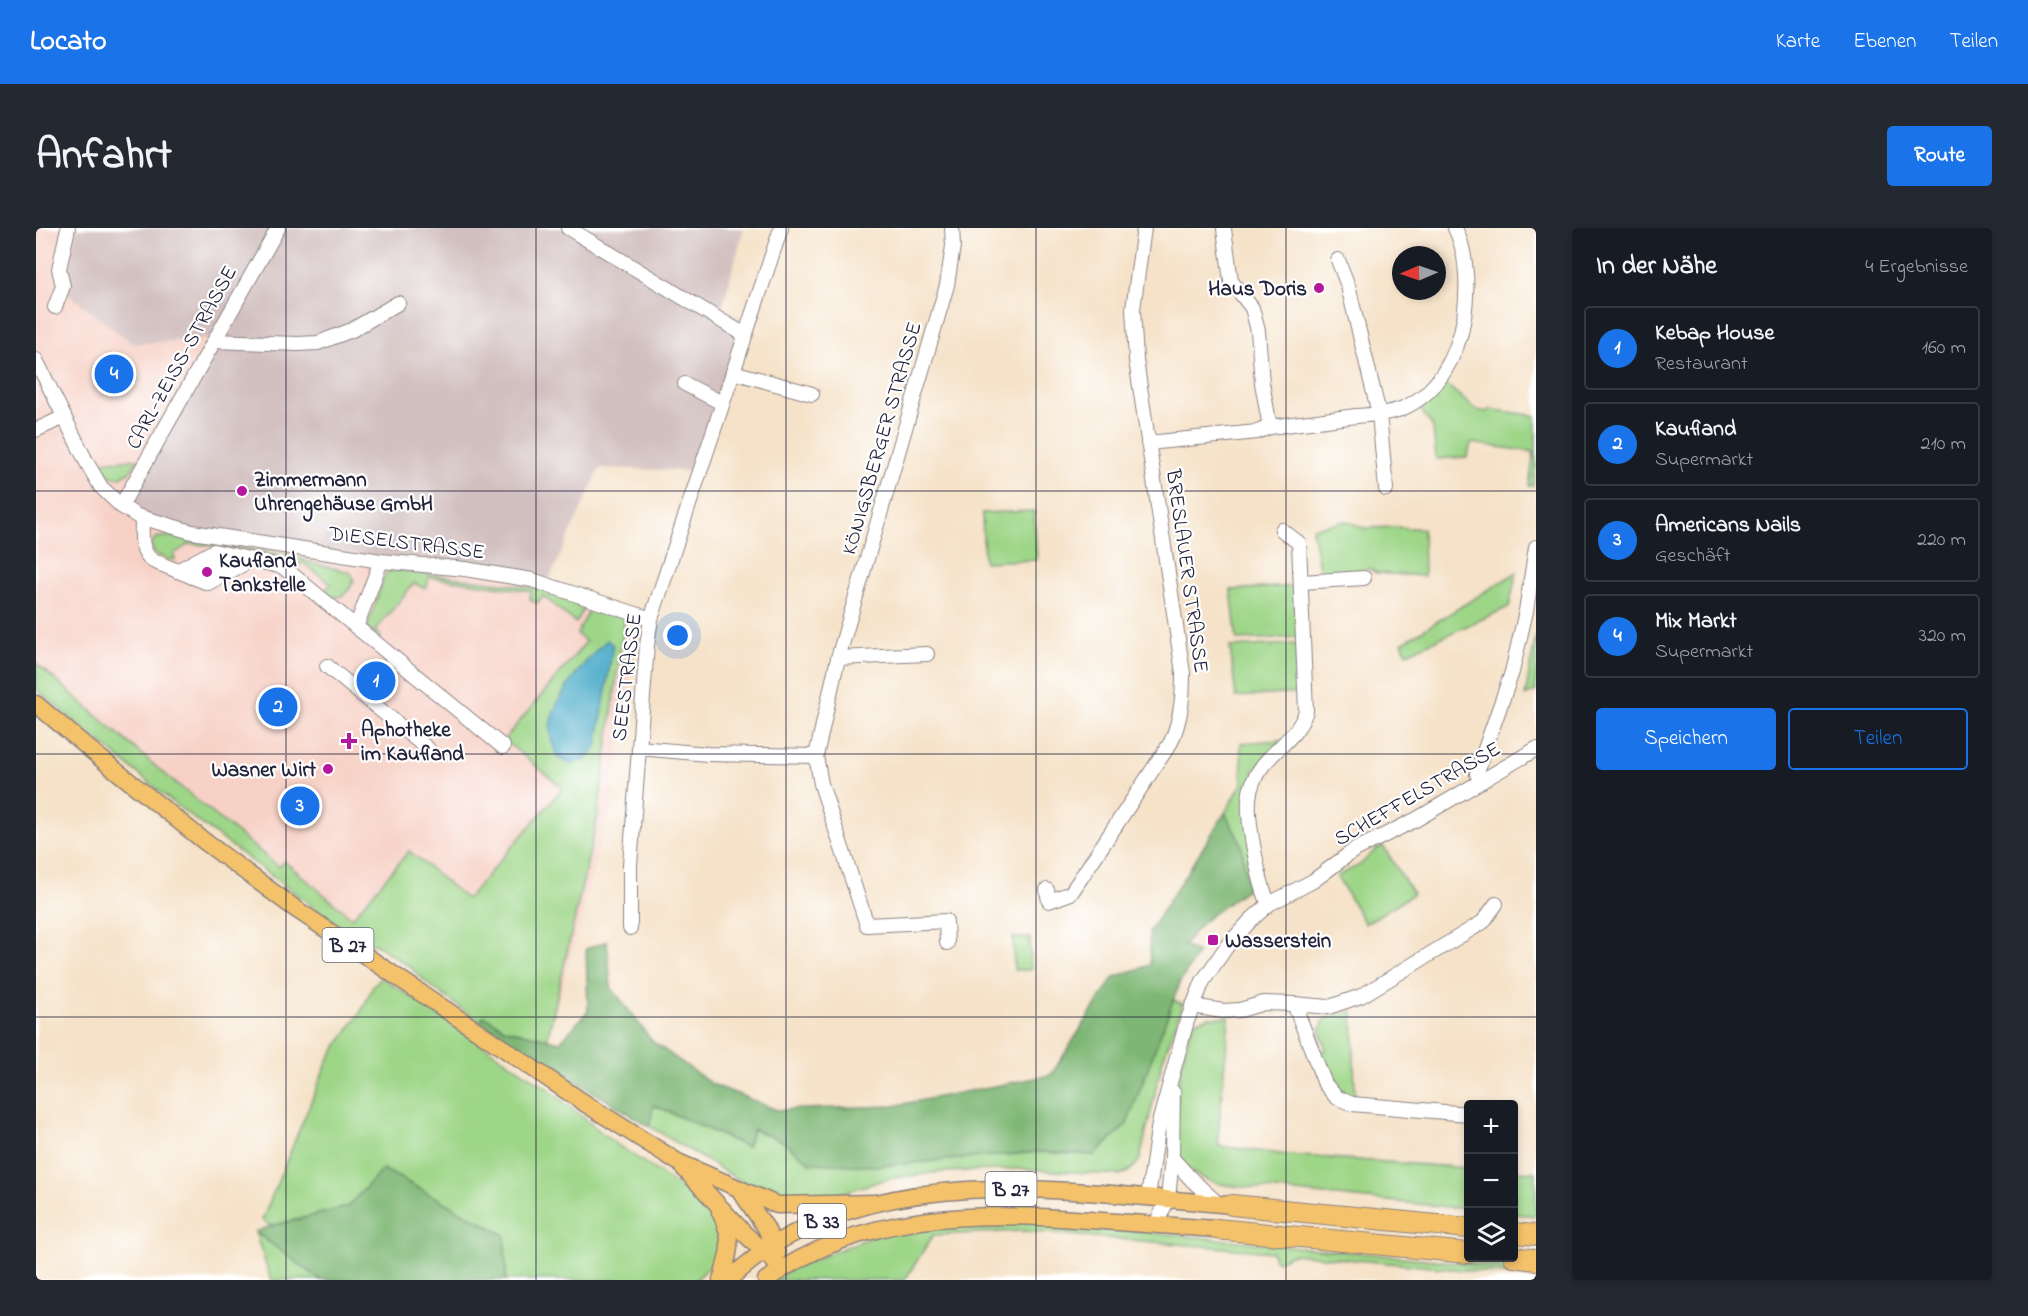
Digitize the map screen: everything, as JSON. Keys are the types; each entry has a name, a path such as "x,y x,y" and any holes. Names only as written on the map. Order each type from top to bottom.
{"highway":[{"name":"B 27","path":"1224,1204 1464,1228"},
{"name":"B 27","path":"1216,1229 1464,1253"},
{"path":"1518,1233 1536,1235"},
{"path":"1518,1258 1536,1260"}],"main road":[{"name":"B 27","path":"36,704 99,758 204,841 293,907 586,1104 678,1162 777,1205 874,1203 946,1192 988,1189 1044,1190 1224,1204"},
{"name":"B 27","path":"678,1162 768,1248 782,1269 820,1248 860,1234 904,1223 961,1216 1036,1216 1216,1229"},
{"name":"B 27","path":"739,1189 766,1228 768,1248"},
{"path":"711,1196 728,1230 730,1254 721,1280"},
{"path":"1148,1197 1156,1224"},
{"name":"B 33","path":"728,1280 768,1248 825,1219 874,1203"},
{"path":"766,1280 782,1269"}],"street":[{"path":"56,307 63,286 59,269 68,228"},
{"name":"CARL-ZEISS-STRASSE","path":"121,506 278,228"},
{"path":"568,228 745,335"},
{"name":"SEESTRASSE","path":"630,928 630,865 651,619 781,228"},
{"name":"KÖNIGSBERGER STRASSE","path":"947,943 946,921 867,925 821,784 816,756 838,658 947,285 953,246 952,228"},
{"name":"BRESLAUER STRASSE","path":"1047,891 1049,901 1071,893 1171,742 1181,715 1183,673 1136,360 1133,316 1144,228"},
{"path":"1148,443 1257,432 1270,426 1378,414 1402,409 1416,401 1440,377 1458,345 1467,301 1465,270 1455,228"},
{"path":"1224,229 1230,281 1252,308 1258,331 1262,383 1270,426"},
{"path":"1338,260 1348,286 1378,414 1386,489"},
{"path":"214,341 318,343 352,330 398,303"},
{"name":"DIESELSTRASSE","path":"36,360 101,487 121,506 142,518 192,532 381,561 465,569 541,582 651,619"},
{"path":"733,372 812,394"},
{"path":"685,384 722,403"},
{"path":"36,430 64,417"},
{"path":"142,518 143,548 146,556 192,577 208,583 252,560"},
{"path":"1269,904 1258,869 1249,798 1257,773 1297,730 1306,711 1299,543 1282,530"},
{"path":"1482,781 1477,774 1478,769 1512,672 1526,611 1536,546"},
{"path":"177,571 214,551 283,567 502,747"},
{"path":"192,577 232,555"},
{"path":"356,627 381,561"},
{"path":"1302,582 1364,578"},
{"path":"838,658 927,654"},
{"path":"327,666 428,749"},
{"path":"639,748 708,754 816,756"},
{"name":"SCHEFFELSTRASSE","path":"1148,1197 1159,1123 1173,1067 1192,1006 1203,981 1221,954 1251,920 1269,904 1313,881 1353,850 1417,819 1536,749"},
{"path":"1192,1006 1223,1011 1240,1010 1264,1003 1329,1007 1361,996 1483,922 1496,904"},
{"path":"1294,1004 1325,1084 1339,1099 1359,1105 1464,1114"},
{"name":"SCHEFFELSTRASSE","path":"1156,1224 1168,1199 1172,1158 1173,1067"},
{"path":"1172,1158 1192,1180 1224,1204"}],"shaded area":[{"path":"36,228 76,228 67,292 209,338 528,578 640,616 610,807 545,1051 342,922 36,670"},
{"path":"76,228 744,228 722,308 744,321 691,471 600,468 548,582 166,526 121,503 209,338 133,344 66,292"}],"green space":[{"path":"1443,385 1447,385 1476,410 1488,412 1489,409 1536,416 1536,467 1533,486 1529,486 1534,452 1471,443 1467,457 1436,459 1433,427 1419,407"},
{"path":"138,459 131,471 119,478 108,475 99,462"},
{"path":"1034,511 1037,560 984,562 982,513"},
{"path":"1346,521 1364,528 1423,529 1424,576 1376,573 1370,569 1320,573 1312,528"},
{"path":"169,536 290,555 315,564 350,572 354,579 350,589 339,597 334,597 324,592 331,584 302,562 297,568 279,556 189,544 174,554 175,560 165,559 154,553 151,545 155,538"},
{"path":"394,570 531,587 585,605 576,623 543,596 537,603 530,600 531,591 429,577 427,587 423,588 414,583 375,631 381,637 379,639 367,628 384,577 386,573"},
{"path":"1517,572 1509,607 1407,653 1402,643"},
{"path":"1295,586 1297,637 1237,640 1231,590"},
{"path":"591,606 625,617 598,815 547,1041 541,1048 516,1031 506,1029 484,1016 480,1022 428,984 409,966 335,923 176,805 36,689 36,663 161,771 279,867 284,861 352,918 409,851 467,899 563,788 504,740 586,642 577,634"},
{"path":"1536,635 1536,691 1525,696"},
{"path":"1296,644 1299,693 1236,697 1230,647"},
{"path":"1282,740 1254,770 1255,884 1251,895 1241,843 1225,813 1242,784 1241,743"},
{"path":"1225,813 1241,843 1248,888 1204,921 1183,945 1198,953 1180,982 1127,1124 1095,1155 1038,1152 879,1166 811,1163 782,1141 753,1129 747,1147 654,1105 649,1126 480,1022 484,1016 506,1029 560,1042 588,1011 586,949 607,941 611,987 652,1041 712,1084 777,1110 893,1106 1051,1075 1114,977 1150,965 1149,932"},
{"path":"1383,846 1413,894 1365,924 1337,876 1360,865 1374,851"},
{"path":"1013,938 1030,938 1031,970 1014,970"},
{"path":"381,977 547,1088 612,1141 707,1207 719,1223 725,1243 721,1261 714,1272 708,1268 696,1280 506,1280 505,1235 383,1170 347,1207 271,1226 262,1220 329,1058 362,1010 373,986"},
{"path":"1173,1000 1183,1004 1162,1062 1140,1159 1131,1170 1119,1175 1021,1169 940,1172 887,1179 828,1197 777,1197 752,1188 649,1126 653,1105 747,1147 752,1129 782,1141 811,1163 879,1166 1038,1152 1095,1155 1127,1124"},
{"path":"1353,1011 1355,1098 1340,1091 1331,1081 1320,1053 1326,1050 1320,1031 1325,1018"},
{"path":"1209,1017 1229,1017 1219,1146 1288,1155 1464,1168 1464,1209 1226,1185 1196,1175 1182,1162 1177,1150 1175,1134 1177,1092 1185,1050 1195,1021"},
{"path":"383,1169 505,1235 506,1280 321,1280 255,1232 347,1207"},
{"path":"1518,1171 1536,1172 1536,1216 1518,1214"},
{"path":"1044,1222 1536,1270 1536,1277 1293,1254 1278,1261 1274,1260 1272,1252 1024,1231 933,1235 905,1280 775,1280 791,1269 876,1235 933,1224"},
{"path":"255,1232 321,1280 271,1280"}],"water":[{"path":"607,640 613,645 597,747 585,760 569,763 558,758 553,744 550,726 554,711 574,677"}],"place":[{"name":"Haus Doris","path":"1319,288"},
{"name":"Mix Markt","path":"114,374"},
{"name":"Zimmermann Uhrengehäuse GmbH","path":"242,491"},
{"name":"Kaufland Tankstelle","path":"207,572"},
{"name":"Kebap House","path":"376,681"},
{"name":"Kaufland","path":"278,707"},
{"name":"Aphotheke im Kaufland","path":"349,741"},
{"name":"Wasner Wirt","path":"328,769"},
{"name":"Americans Nails","path":"300,806"},
{"name":"Wasserstein","path":"1213,940"}]}
